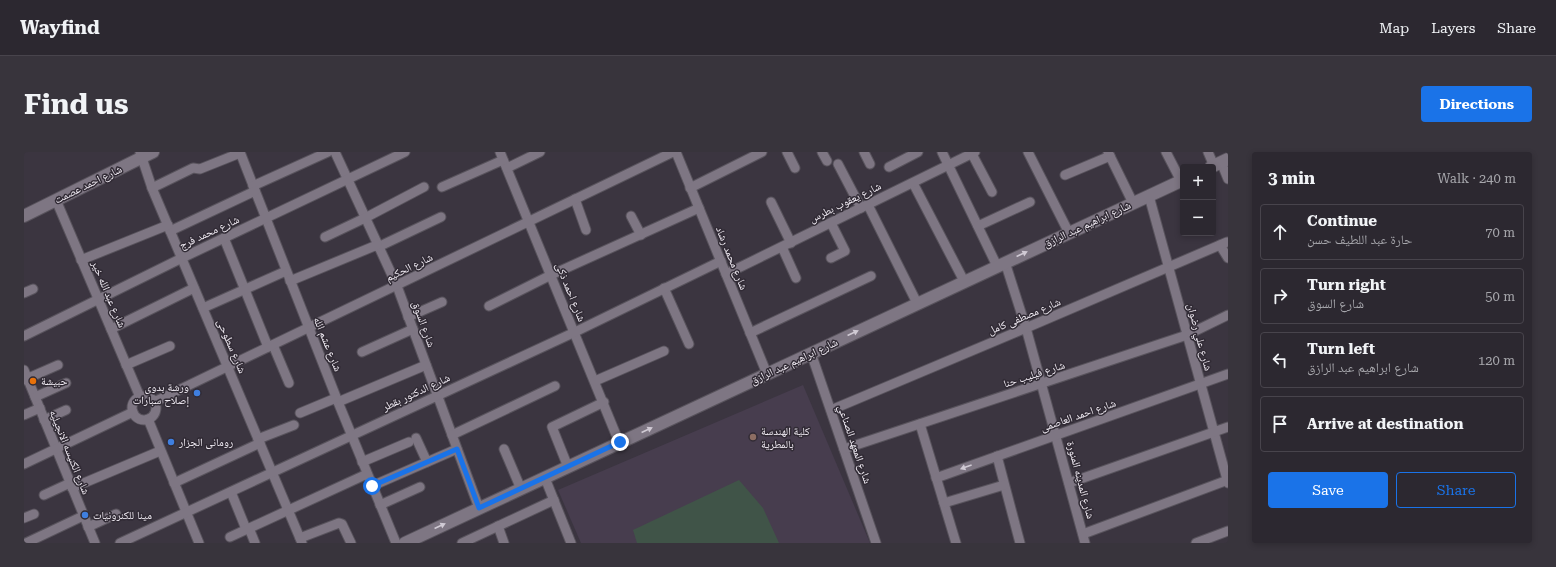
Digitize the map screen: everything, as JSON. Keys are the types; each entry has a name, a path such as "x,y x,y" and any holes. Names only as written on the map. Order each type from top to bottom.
{"main road":[{"name":"شارع احمد عصمت","path":"24,216 145,154"},
{"name":"شارع ابراهيم عبد الرازق","path":"408,542 964,281 1180,182"}],"street":[{"path":"152,188 193,168 200,169 240,152"},
{"name":"شارع عشم الله","path":"240,152 308,328 396,543"},
{"path":"81,260 169,228 328,152"},
{"name":"شارع السوق","path":"335,152 346,180 397,286 479,508"},
{"name":"شارع محمد فرج","path":"24,336 182,258 405,152"},
{"path":"442,187 503,160 540,152"},
{"name":"شارع محمد رشاد","path":"674,152 699,208 767,374"},
{"name":"شارع الحكيم","path":"154,402 674,152"},
{"path":"690,188 743,156 762,152"},
{"path":"787,152 795,168"},
{"path":"822,152 827,161"},
{"path":"864,152 870,164"},
{"path":"889,167 918,152"},
{"name":"شارع المدينه المنورة","path":"942,152 978,226 1001,264 1026,328 1084,538"},
{"path":"1028,152 1069,233"},
{"path":"1166,152 1180,177"},
{"path":"1208,152 1219,164 1228,179"},
{"path":"974,153 992,192"},
{"name":"شارع يعقوب بطرس","path":"726,274 974,153"},
{"name":"شارع سطوحى","path":"145,154 152,188 301,541"},
{"path":"1065,175 1109,154 1133,203"},
{"name":"شارع احمد ذكى","path":"503,160 620,442"},
{"path":"838,164 864,207 917,303"},
{"path":"913,183 964,281"},
{"path":"325,237 424,187"},
{"name":"شارع علي رضوان","path":"1149,196 1213,432 1228,481"},
{"name":"شارع عبد الله خير","path":"56,200 140,397"},
{"path":"574,200 586,230"},
{"path":"771,202 791,243"},
{"path":"978,226 1030,202"},
{"path":"489,306 551,275 699,208"},
{"path":"631,216 640,235"},
{"path":"290,281 378,246 441,217"},
{"path":"831,223 845,251 831,258"},
{"path":"224,238 244,290 289,383"},
{"name":"شارع مصطفى كامل","path":"831,410 1223,243 1228,258"},
{"path":"782,247 796,278"},
{"name":"شارع الدكتور بقطر","path":"120,543 186,514 351,435 575,332 721,261"},
{"path":"203,308 286,271"},
{"path":"750,334 871,276"},
{"path":"111,330 194,288"},
{"path":"664,288 689,344"},
{"path":"24,293 33,289"},
{"path":"408,317 442,302"},
{"name":"شارع فيليب حنا","path":"844,449 1187,335 1228,315"},
{"path":"362,352 413,329"},
{"path":"126,365 170,346"},
{"path":"595,381 664,351"},
{"name":"شارع المعهد الصناعي","path":"811,353 876,543"},
{"path":"26,380 58,365"},
{"path":"300,413 426,365"},
{"name":"شارع الكنيسه الانجيليه","path":"24,370 26,380 40,408 95,543"},
{"name":"شارع احمد العاصمى","path":"936,478 1228,374"},
{"path":"35,397 66,383"},
{"path":"452,434 554,386"},
{"path":"140,397 146,397 154,402 155,412 148,419 141,419 133,412 134,402 140,397"},
{"path":"568,467 552,427 604,402"},
{"path":"24,415 40,408"},
{"path":"44,420 66,410"},
{"path":"24,464 133,412"},
{"path":"148,419 199,543"},
{"path":"920,424 956,543"},
{"path":"174,483 294,425"},
{"path":"1069,483 1228,426"},
{"path":"362,462 412,440 427,462"},
{"path":"372,486 457,449"},
{"path":"504,449 521,489"},
{"path":"44,495 160,451"},
{"path":"997,456 1020,543"},
{"path":"230,537 367,474"},
{"path":"545,478 571,543"},
{"path":"1084,538 1228,481"},
{"path":"944,503 1004,485"},
{"path":"380,505 420,487"},
{"path":"231,492 247,529 255,543"},
{"path":"462,543 554,500"},
{"path":"24,518 34,514"},
{"path":"88,527 116,514"},
{"path":"26,543 83,516"},
{"path":"301,541 339,523 342,524 351,543"},
{"path":"498,526 504,543"},
{"path":"1196,543 1228,531"}],"shaded area":[{"name":"كلية الهندسة بالمطرية","path":"803,385 870,543 581,543 558,490"}],"green space":[{"path":"739,480 763,508 779,543 637,543 633,530"}],"place":[{"name":"حبيشة","path":"33,381"},
{"name":"ورشة بدوى إصلاح سبارات","path":"197,393"},
{"name":"كلية الهندسة بالمطرية","path":"753,437"},
{"name":"رومانى الجزار","path":"171,442"},
{"name":"مينا للكنرونيات","path":"85,515"}],"route":[{"path":"372,486 457,449 479,508 620,442"}]}
